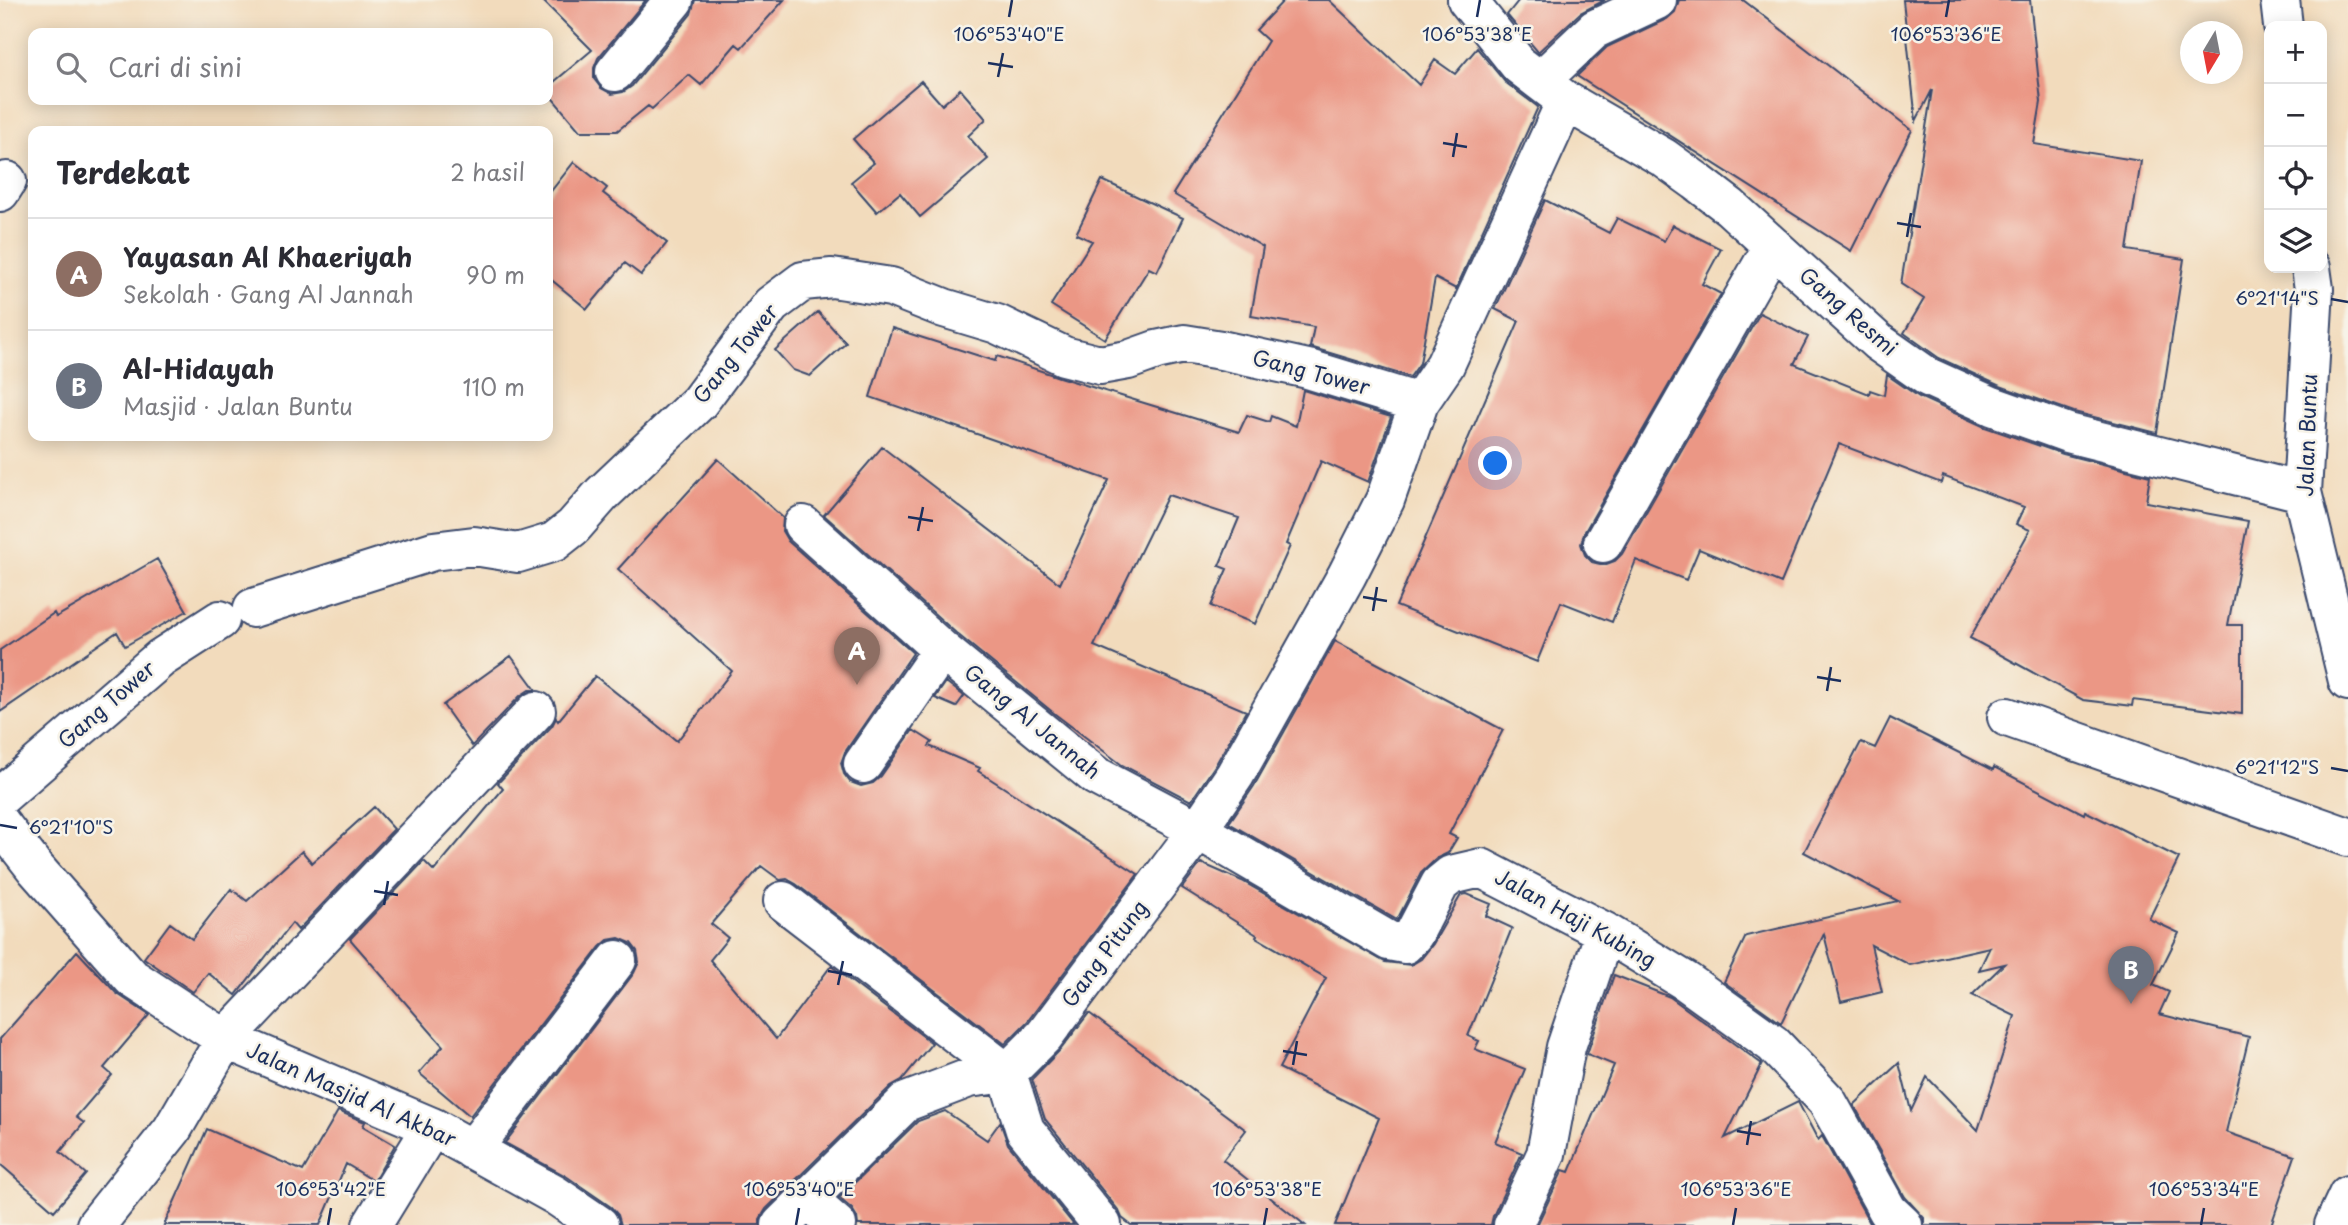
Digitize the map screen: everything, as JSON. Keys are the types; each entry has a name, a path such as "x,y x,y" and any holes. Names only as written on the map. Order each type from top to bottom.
{"street":[{"path":"615,72 674,0"},
{"name":"Gang Resmi","path":"1467,0 1519,65 1553,91 1664,158 1730,207 1878,342 1928,377 1992,406 2068,432 2302,492"},
{"path":"1553,91 1595,29 1657,0"},
{"path":"2280,0 2282,21"},
{"name":"Gang Pitung","path":"1007,1073 1044,1036 1198,830 1265,724 1385,500 1419,403 1445,365 1553,91"},
{"path":"1603,542 1773,246"},
{"name":"Jalan Buntu","path":"2312,273 2314,289 2302,492 2348,681"},
{"name":"Gang Tower","path":"0,797 161,658 237,614 433,551 474,546 518,553 554,542 573,527 602,494 699,402 771,305 803,281 832,278 891,287 998,324 1064,356 1100,365 1184,344 1308,369 1419,403"},
{"name":"Gang Al Jannah","path":"803,526 942,650 1096,776 1198,830"},
{"path":"863,764 942,650"},
{"path":"0,822 36,869 132,978 225,1039 536,711"},
{"path":"2007,717 2348,837"},
{"name":"Jalan Haji Kubing","path":"1198,830 1389,942 1405,944 1414,934 1440,884 1451,875 1481,868 1605,932 1687,982 1773,1044 1827,1101 1888,1211 1903,1225"},
{"path":"783,901 1007,1073 1025,1130 1102,1225"},
{"path":"1513,1225 1546,1154 1566,1047 1605,932"},
{"path":"472,1150 617,960"},
{"name":"Jalan Masjid Al Akbar","path":"96,1225 172,1130 225,1039 432,1126 555,1195 599,1225"},
{"path":"837,1225 794,1212 906,1102 969,1078 1007,1073"},
{"path":"372,1225 432,1126"},
{"path":"2334,1225 2348,1195"}],"building":[{"path":"542,0 646,0 598,58 594,68 594,79 601,88 612,94 623,92 632,86 691,14 695,0 784,0 741,48 736,44 701,85 689,75 652,109 648,106 617,131 580,131 553,99 553,83 592,50"},
{"path":"1284,0 1329,0 1419,85 1435,60 1455,74 1477,48 1505,82 1538,107 1456,289 1435,278 1420,363 1410,377 1310,347 1314,327 1251,316 1263,247 1173,194 1268,41 1256,30"},
{"path":"1519,0 1605,0 1580,13 1538,52 1507,15"},
{"path":"1679,0 1743,0 1912,130 1851,251 1577,76 1607,47 1667,19 1675,12"},
{"path":"1903,0 2030,0 2041,102 2034,144 2141,161 2127,250 2184,259 2157,433 2074,412 2000,386 1939,358 1904,333 1924,299 1901,284 1932,90 1916,121"},
{"path":"921,81 942,105 960,89 986,119 968,136 988,159 920,217 900,193 877,212 851,182 874,163 853,139"},
{"path":"574,162 607,188 603,193 667,243 641,275 625,263 587,309 553,281 553,189"},
{"path":"1102,180 1183,218 1157,272 1149,268 1105,339 1051,305 1092,241 1076,234"},
{"path":"1545,200 1609,233 1617,218 1664,241 1673,225 1721,249 1702,284 1721,294 1584,533 1581,544 1585,555 1592,562 1604,565 1615,561 1622,554 1760,313 1808,337 1794,364 1869,394 1870,390 1884,395 1887,375 1919,397 1985,427 2063,454 2150,476 2146,502 2248,521 2228,625 2242,625 2242,714 2133,700 2132,706 2083,700 1970,638 2030,530 2016,524 2024,507 1943,476 1941,483 1839,444 1781,583 1699,549 1686,580 1636,560 1612,622 1561,602 1537,662 1396,606 1519,321 1495,309"},
{"path":"818,312 846,343 810,376 793,370 775,350"},
{"path":"892,328 995,361 997,356 1239,432 1247,415 1269,422 1271,416 1296,426 1303,390 1391,417 1368,482 1321,461 1286,544 1290,546 1255,624 1211,606 1227,569 1219,566 1239,518 1168,495 1094,646 1246,711 1191,801 1122,765 1055,714 956,633 824,515 882,447 1060,584 1109,480 870,397"},
{"path":"718,459 783,518 782,531 788,541 913,653 845,752 841,763 850,782 861,786 873,783 881,776 913,730 932,742 929,746 980,768 978,771 1138,874 1027,1022 1005,1044 796,884 787,879 780,880 761,866 711,924 728,938 710,960 776,1039 831,966 932,1043 902,1080 891,1086 766,1209 760,1219 760,1225 621,1225 618,1215 611,1207 566,1176 505,1143 634,973 639,962 637,951 631,943 619,938 608,940 600,947 470,1116 419,1073 443,1046 350,939 424,861 434,871 503,789 498,783 552,726 556,718 558,721 595,676 677,741 732,671 618,569"},
{"path":"157,559 187,611 125,646 117,632 0,712 0,650 54,613 56,617"},
{"path":"1335,641 1503,730 1449,834 1457,838 1448,853 1437,858 1421,873 1397,920 1229,823 1254,786"},
{"path":"511,656 536,690 529,690 520,696 472,746 443,705"},
{"path":"946,682 964,696 956,707 935,698"},
{"path":"1890,718 2179,858 2149,919 2179,933 2153,985 2169,992 2159,1014 2249,1037 2226,1132 2295,1156 2271,1225 1924,1225 1924,1218 1905,1197 1854,1105 1899,1063 1911,1111 1927,1077 1978,1130 2015,1016 1972,995 2004,964 1979,970 1990,947 1910,965 1871,945 1882,992 1841,1002 1824,934 1781,1023 1724,982 1746,936 1898,901 1804,852 1861,742 1875,748"},
{"path":"374,807 394,829 298,930 292,923 236,995 208,973 193,992 144,958 170,923 192,939 231,889 247,901 302,851 312,863"},
{"path":"1201,863 1242,881 1385,962 1411,965 1421,959 1433,944 1461,895 1467,894 1491,904 1486,916 1512,928 1468,1036 1479,1041 1475,1049 1525,1069 1495,1142 1522,1153 1491,1225 1335,1225 1379,1118 1279,1068 1326,978 1256,937 1257,935 1182,888"},
{"path":"77,951 116,993 149,1015 104,1068 112,1075 76,1117 84,1123 60,1152 86,1174 54,1211 0,1164 0,1039"},
{"path":"1614,975 1670,997 1762,1064 1725,1138 1798,1102 1818,1140 1822,1136 1871,1225 1537,1225 1563,1170 1569,1172 1614,1065 1587,1054"},
{"path":"1089,1013 1246,1130 1223,1160 1305,1225 1131,1225 1122,1218 1045,1119 1032,1079 1061,1049"},
{"path":"338,1111 365,1122 363,1126 395,1145 374,1181 346,1164 320,1225 164,1225 207,1129 303,1171"},
{"path":"945,1111 987,1140 1000,1122 1008,1144 1074,1225 858,1225 852,1209 839,1198 918,1121"}],"place":[{"name":"Yayasan Al Khaeriyah","path":"857,685"},
{"name":"Al-Hidayah","path":"2131,1004"}]}
